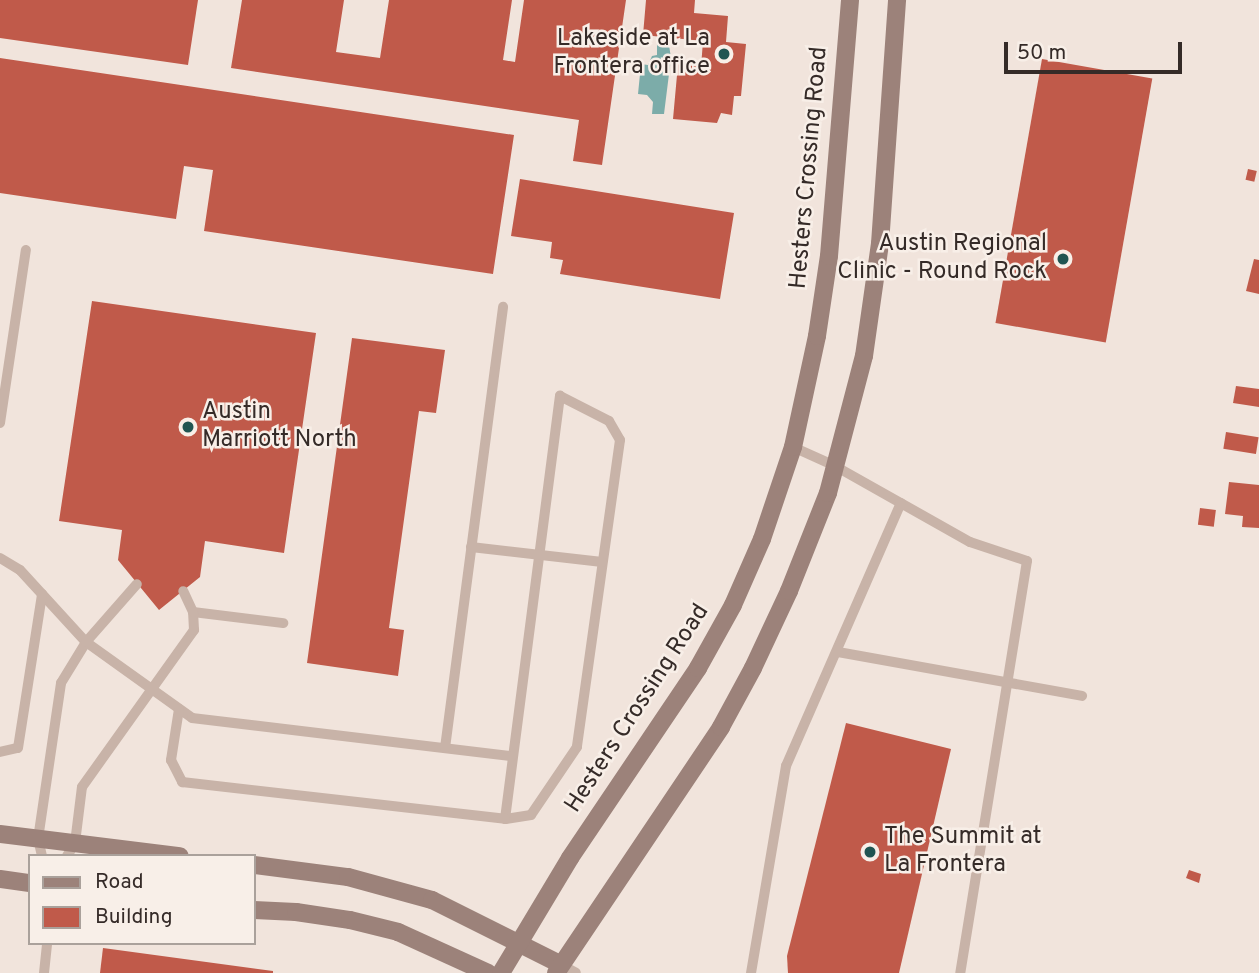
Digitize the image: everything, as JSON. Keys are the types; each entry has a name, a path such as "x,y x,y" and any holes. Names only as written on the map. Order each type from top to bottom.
{"street":[{"name":"Hesters Crossing Road","path":"500,973 570,859 662,725 716,636 762,540 793,447 817,337 828,256 849,0"},
{"path":"256,865 379,884 432,900 517,942 558,968 721,727 789,592 828,493 864,356 880,244 897,0"},
{"path":"0,834 40,847 149,854"},
{"path":"0,879 28,883"},
{"path":"256,910 337,918 398,932 488,973"}],"lane":[{"path":"0,423 26,250"},
{"path":"445,748 503,307"},
{"path":"179,709 171,760 182,782 505,819 531,815 577,747 620,440 609,421 560,396 505,819"},
{"path":"793,447 835,466 970,542 1027,561 960,973"},
{"path":"751,973 786,766 901,503"},
{"path":"471,547 603,562"},
{"path":"0,558 20,570 86,642 192,718 512,756"},
{"path":"40,847 61,683 86,642 137,584"},
{"path":"71,849 82,787 194,630 193,612 183,591"},
{"path":"0,752 18,748 42,594"},
{"path":"193,612 283,624"},
{"path":"838,652 1082,696"},
{"path":"44,973 47,945"},
{"path":"558,968 576,973"}],"water":[{"path":"657,44 669,45 671,58 664,114 652,114 653,102 647,95 638,94 641,64 648,65 652,56 657,55"}],"building":[{"path":"0,0 198,0 188,65 0,38"},
{"path":"242,0 344,0 336,52 380,58 389,0 512,0 503,60 515,62 524,0 626,0 602,165 573,161 579,120 231,68"},
{"name":"Lakeside at La Frontera office","path":"646,0 695,0 694,13 728,16 726,42 746,44 741,96 734,96 732,115 721,113 717,123 673,119 678,64 701,67 703,41 643,35"},
{"path":"0,58 514,135 493,274 204,231 213,170 184,166 176,219 0,193"},
{"name":"Austin Regional Clinic - Round Rock","path":"1042,59 1152,78 1106,342 995,323"},
{"path":"1248,169 1257,171 1254,182 1246,180"},
{"path":"520,179 734,213 720,299 560,274 563,260 550,258 552,242 511,236"},
{"path":"1254,259 1259,260 1259,294 1246,291"},
{"name":"Austin Marriott North","path":"92,301 316,333 284,553 205,541 200,577 159,610 118,560 122,530 59,521"},
{"name":"Austin Marriott North","path":"352,338 445,350 436,413 419,411 389,628 404,630 398,676 307,663"},
{"path":"1236,386 1259,389 1259,407 1233,403"},
{"path":"1226,432 1259,437 1256,454 1223,449"},
{"path":"1229,482 1259,485 1259,528 1242,527 1243,516 1225,514"},
{"path":"1200,508 1216,510 1214,527 1198,525"},
{"name":"The Summit at La Frontera","path":"846,723 951,749 899,973 788,973 787,956"},
{"path":"1189,870 1201,874 1199,883 1186,878"},
{"path":"103,948 273,971 273,973 100,973"}],"place":[{"name":"Lakeside at La Frontera office","path":"724,54"},
{"name":"Austin Regional Clinic - Round Rock","path":"1063,259"},
{"name":"Austin Marriott North","path":"188,427"},
{"name":"The Summit at La Frontera","path":"870,852"}]}
